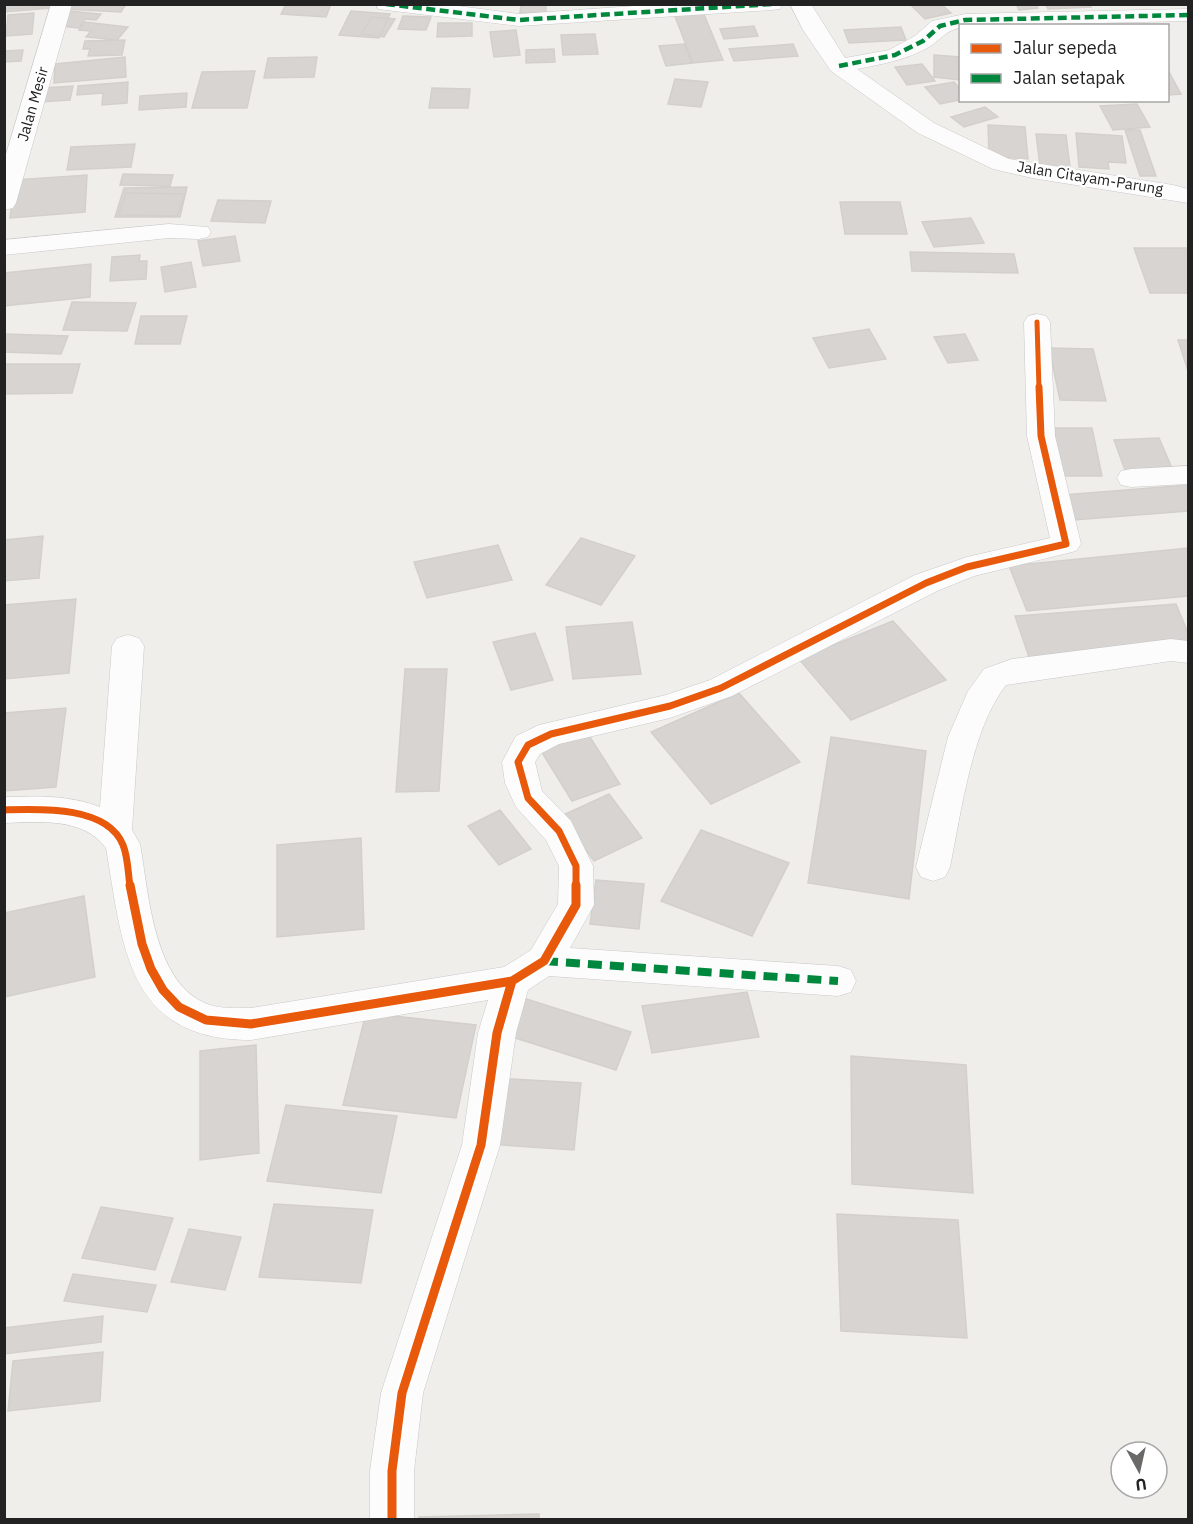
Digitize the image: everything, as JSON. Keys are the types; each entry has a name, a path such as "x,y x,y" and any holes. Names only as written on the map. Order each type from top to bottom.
{"street":[{"name":"Jalan Mesir","path":"4,203 63,4"},
{"path":"386,4 519,20 772,4"},
{"name":"Jalan Citayam-Parung","path":"800,4 814,30 839,66 926,128 1001,164 1188,196"},
{"path":"839,66 895,56 923,41 940,26 965,20 1188,15"},
{"path":"4,248 169,231 199,232"},
{"path":"4,810 49,809 78,813 100,820 116,831 123,844 144,952 154,979 168,998 199,1018 224,1023 260,1023 512,981 544,961 576,905 576,866 559,831 528,798 522,783 518,762 528,744 551,734 670,706 721,688 926,583 967,567 1066,544 1041,436 1037,322"},
{"path":"1131,478 1188,475"},
{"path":"116,831 128,646"},
{"path":"933,867 957,760 984,689 996,676 1012,671 1171,650 1188,652"},
{"path":"544,961 838,981"},
{"path":"392,1520 392,1471 402,1393 481,1145 497,1033 512,981"}],"building":[{"path":"4,4 51,4 51,8 4,12"},
{"path":"4,4 47,4 47,7 4,9"},
{"path":"68,4 126,4 121,12 65,9"},
{"path":"286,4 331,4 326,17 281,14"},
{"path":"521,4 546,4 546,13 520,13"},
{"path":"910,4 941,4 951,13 925,19"},
{"path":"1016,4 1036,4 1038,8 1019,10"},
{"path":"1045,4 1090,4 1091,7 1048,9"},
{"path":"69,11 101,14 96,20 85,19 79,28 58,26"},
{"path":"351,11 390,14 379,38 339,35"},
{"path":"703,12 723,60 693,63 674,14"},
{"path":"34,13 32,34 6,36 8,15"},
{"path":"403,16 431,17 426,30 398,29"},
{"path":"372,17 395,19 384,37 361,34"},
{"path":"85,22 128,27 117,40 86,37 91,31 79,30"},
{"path":"438,23 472,23 472,36 437,37"},
{"path":"754,26 758,36 724,39 720,29"},
{"path":"901,27 906,40 849,43 844,30"},
{"path":"516,30 520,55 494,57 490,32"},
{"path":"595,34 598,54 563,55 561,35"},
{"path":"125,40 122,55 88,56 90,49 83,49 85,41"},
{"path":"684,44 692,63 666,66 659,46"},
{"path":"793,44 798,56 734,61 729,49"},
{"path":"554,49 555,62 526,63 526,50"},
{"path":"23,50 21,61 4,62 4,51"},
{"path":"934,55 959,57 959,80 934,77"},
{"path":"125,57 126,77 54,83 55,64"},
{"path":"317,57 314,77 264,78 268,58"},
{"path":"922,64 935,81 907,85 895,67"},
{"path":"255,71 247,108 192,108 202,72"},
{"path":"1169,72 1181,94 1169,95"},
{"path":"675,79 708,82 701,107 668,104"},
{"path":"128,82 127,103 102,105 103,93 77,95 78,86"},
{"path":"954,82 959,88 959,100 940,104 925,87"},
{"path":"73,86 70,100 40,102 43,88"},
{"path":"432,88 470,89 468,108 429,108"},
{"path":"187,93 186,107 139,110 140,96"},
{"path":"1137,104 1150,127 1113,130 1100,106"},
{"path":"985,107 998,117 964,127 951,117"},
{"path":"988,125 1025,127 1028,159 989,156"},
{"path":"1125,130 1140,130 1156,176 1140,176"},
{"path":"1076,133 1122,136 1126,163 1108,162 1109,169 1079,167"},
{"path":"1036,134 1066,135 1070,167 1040,166"},
{"path":"135,144 131,167 67,170 71,147"},
{"path":"123,174 173,175 170,186 120,185"},
{"path":"87,175 85,212 10,218 15,180"},
{"path":"187,187 180,217 115,217 124,188"},
{"path":"126,193 185,194 177,216 118,215"},
{"path":"218,200 271,201 265,223 211,221"},
{"path":"840,202 900,202 907,234 845,234"},
{"path":"971,218 984,243 934,247 922,222"},
{"path":"235,236 240,261 203,266 198,241"},
{"path":"1134,248 1188,248 1188,293 1150,293"},
{"path":"910,252 1014,254 1018,273 912,271"},
{"path":"140,255 139,261 147,261 146,279 110,281 112,257"},
{"path":"191,262 196,287 165,292 161,267"},
{"path":"91,264 90,297 4,306 4,273"},
{"path":"72,302 136,303 127,331 63,330"},
{"path":"141,316 187,316 180,344 135,344"},
{"path":"869,329 886,359 829,368 813,338"},
{"path":"4,334 68,336 61,354 4,352"},
{"path":"965,334 978,360 948,363 934,337"},
{"path":"1178,340 1188,340 1188,371"},
{"path":"1049,348 1093,349 1106,401 1060,400"},
{"path":"4,364 80,364 72,393 4,394"},
{"path":"1053,428 1092,428 1102,476 1063,476"},
{"path":"1159,438 1172,468 1125,470 1114,440"},
{"path":"1188,485 1188,511 1074,520 1063,495"},
{"path":"43,536 39,578 4,581 4,540"},
{"path":"581,538 635,556 601,605 546,585"},
{"path":"498,545 512,580 427,598 414,562"},
{"path":"1188,548 1188,596 1027,611 1009,566"},
{"path":"76,599 69,673 4,679 4,605"},
{"path":"1176,604 1188,633 1188,647 1030,660 1015,616"},
{"path":"893,621 946,680 851,720 799,659"},
{"path":"632,622 641,674 573,679 566,627"},
{"path":"535,633 553,680 511,690 493,642"},
{"path":"405,669 447,669 439,791 396,792"},
{"path":"739,693 800,762 711,804 651,732"},
{"path":"66,708 56,787 4,791 4,713"},
{"path":"588,734 620,784 572,801 541,751"},
{"path":"831,737 926,751 909,899 808,883"},
{"path":"609,794 642,838 594,861 561,816"},
{"path":"500,810 531,849 499,865 468,826"},
{"path":"701,830 789,863 752,936 661,901"},
{"path":"361,838 364,929 277,937 277,845"},
{"path":"596,880 644,884 639,929 590,924"},
{"path":"84,896 95,977 4,997 4,913"},
{"path":"747,992 759,1037 652,1053 642,1006"},
{"path":"520,997 631,1032 616,1070 503,1034"},
{"path":"366,1013 476,1025 456,1118 343,1105"},
{"path":"256,1045 259,1153 200,1160 200,1051"},
{"path":"851,1056 966,1065 973,1193 852,1184"},
{"path":"497,1078 581,1083 574,1150 488,1144"},
{"path":"286,1105 397,1116 381,1193 267,1181"},
{"path":"274,1204 373,1210 361,1283 259,1277"},
{"path":"101,1207 173,1218 155,1270 82,1258"},
{"path":"837,1214 958,1220 967,1338 841,1331"},
{"path":"189,1229 241,1237 225,1290 171,1282"},
{"path":"73,1274 156,1285 147,1312 64,1301"},
{"path":"103,1316 101,1342 4,1354 4,1328"},
{"path":"103,1352 100,1401 8,1411 13,1361"},
{"path":"539,1514 539,1520 419,1520 419,1517"}],"marked path":[{"path":"386,4 519,20 772,4"},
{"path":"839,66 895,55 923,41 940,26 965,20 1188,15"},
{"path":"544,961 838,981"}],"cycle path":[{"path":"392,1520 392,1471 402,1393 481,1145 497,1033 512,981 544,961 576,905 576,866 559,831 528,798 518,762 528,745 551,734 670,706 721,688 926,583 967,567 1066,544 1041,436 1037,322"},
{"path":"4,810 54,810 86,815 113,831 123,844 136,918 151,969 163,990 179,1007 200,1018 219,1023 251,1024 512,981"}]}
